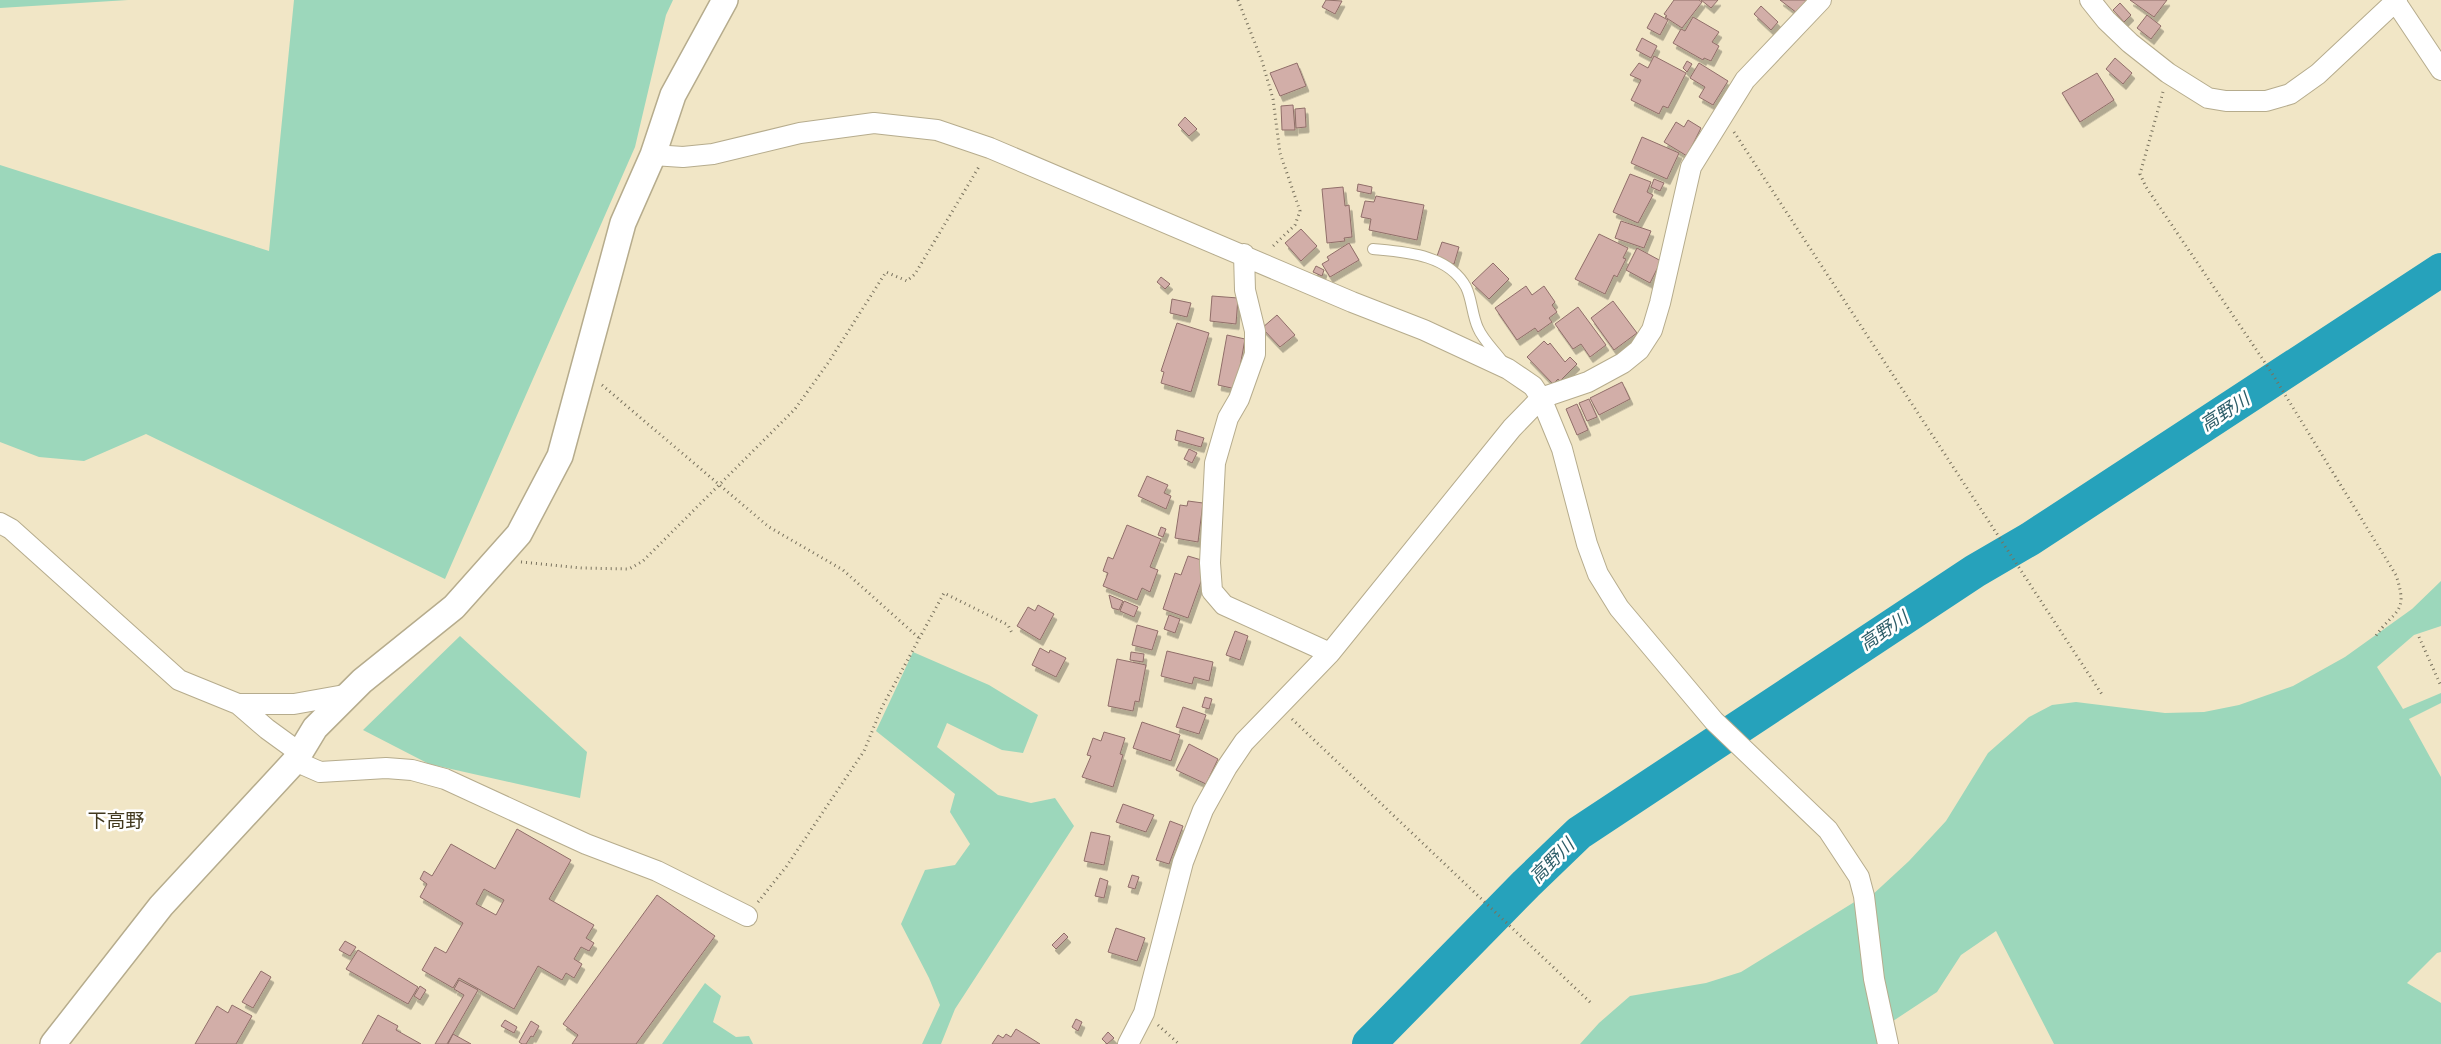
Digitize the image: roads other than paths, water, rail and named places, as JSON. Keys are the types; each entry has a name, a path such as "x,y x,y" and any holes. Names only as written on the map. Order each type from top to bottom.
{"street":[{"path":"53,1044 161,906 297,757 315,728 350,694 454,607 518,534 560,456 623,223 653,155 673,95 725,0"},
{"path":"1128,1044 1144,1013 1183,862 1203,810 1244,742 1330,653 1512,428 1541,398 1588,382 1623,363 1639,350 1652,330 1691,167 1745,80 1821,0"},
{"path":"2090,0 2106,20 2130,43 2168,73 2208,98 2226,101 2266,101 2290,94 2318,74 2396,1 2441,70"},
{"path":"653,155 683,157 713,154 800,133 874,123 937,130 990,148 1424,330 1508,369 1534,386 1541,398 1562,450 1587,544 1598,574 1620,608 1714,721 1828,830 1859,877 1864,896 1874,980 1888,1044"},
{"path":"1251,258 1245,290 1254,330 1255,354 1239,399 1228,418 1215,463 1210,563 1212,591 1224,605 1330,653"},
{"path":"0,523 11,529 179,680 238,704 297,757 320,772 386,768 412,770 444,779 586,844 657,871 747,916"},
{"path":"238,704 294,704 350,694"}],"lane":[{"path":"1373,249 1410,252 1435,260 1452,273 1465,286 1478,329 1508,369"}],"waterway":[{"name":"高野川","path":"1369,1044 1526,884 1579,833 1975,571 2030,539 2441,270"}],"district":[{"name":"下高野","path":"116,820"}]}
